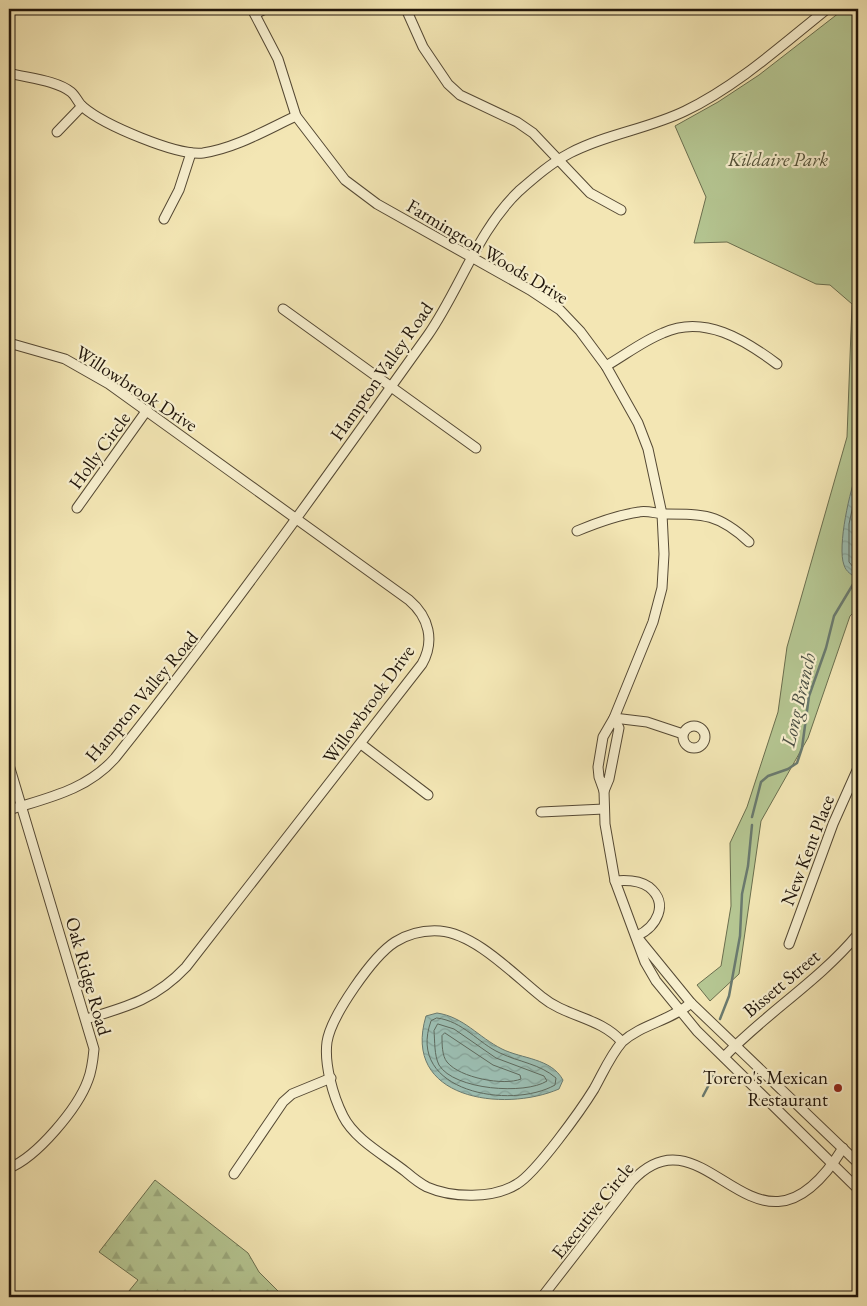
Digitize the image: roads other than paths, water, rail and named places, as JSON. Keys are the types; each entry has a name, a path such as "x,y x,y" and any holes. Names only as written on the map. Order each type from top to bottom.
{"street":[{"path":"254,12 265,9"},
{"path":"406,9 423,47 448,84 460,95 517,122 533,133 590,193 621,210"},
{"name":"Hampton Valley Road","path":"9,810 78,787 109,765 204,645 391,387 433,327 498,217 516,195 558,160 604,139 653,124 712,96 827,9"},
{"name":"Farmington Woods Drive","path":"254,12 278,59 296,116 334,166 355,188 473,259 530,290 560,310 580,331 606,366 632,411 643,436 662,514 664,554 661,600 614,718 603,737 600,756 599,777 604,791 604,809 615,880 645,962 680,1012 832,1166 858,1189"},
{"path":"9,74 58,86 71,92 82,106 94,115 169,148 192,153 210,151 240,142 296,116"},
{"path":"58,132 82,106"},
{"path":"164,219 178,190 192,153"},
{"path":"284,310 476,448"},
{"path":"606,366 664,332 687,327 713,328 734,335 777,364"},
{"name":"Willowbrook Drive","path":"9,343 41,350 80,366 147,410 414,604 427,625 429,642 425,658 361,744 176,978 144,1000 86,1019"},
{"name":"Holly Circle","path":"77,508 147,410"},
{"path":"577,532 640,511 662,514 693,513 711,516 733,526 749,542"},
{"path":"614,718 647,722 683,734"},
{"name":"Farmington Woods Drive","path":"604,791 609,779 619,728 614,718"},
{"path":"361,744 428,795"},
{"name":"Oak Ridge Road","path":"9,765 94,1049 91,1069 84,1089 37,1150 9,1168"},
{"name":"New Kent Place","path":"789,944 833,824 858,768"},
{"path":"542,812 604,809"},
{"path":"615,880 640,883 650,887 657,898 660,908 658,918 645,932 636,936"},
{"path":"622,1042 615,1034 594,1021 549,1003 472,942 441,931 425,932 401,939 383,952 341,1006 334,1019 327,1040 327,1058 339,1106 352,1128 417,1182 434,1190 454,1194 493,1193 517,1184 534,1169 587,1099 622,1042 628,1036 680,1012 691,1003"},
{"name":"Bissett Street","path":"724,1057 735,1045 836,958 858,934"},
{"name":"Farmington Woods Drive","path":"636,936 655,956 691,1003 858,1163"},
{"path":"234,1174 283,1102 292,1094 331,1078"},
{"name":"Executive Circle","path":"542,1297 632,1181 649,1166 670,1160 692,1163 757,1200 776,1202 799,1197 821,1179 843,1148"}],"water":[{"path":"858,470 857,578 849,573 845,567 842,545 848,503"},
{"path":"437,1013 447,1015 463,1023 502,1049 551,1067 563,1080 559,1089 536,1096 511,1099 486,1098 462,1093 442,1082 428,1066 422,1044 426,1016"}],"waterway":[{"name":"Long Branch","path":"752,817 761,782 768,776 788,769 797,763 802,748 809,696 826,648 834,616 858,576"},
{"name":"Long Branch","path":"720,1019 729,996 740,936 742,894 748,866 752,825"},
{"name":"Long Branch","path":"703,1096 715,1073"}],"place":[{"name":"Torero's Mexican Restaurant","path":"838,1088"}],"park label":[{"name":"Kildaire Park","path":"778,159"}]}
